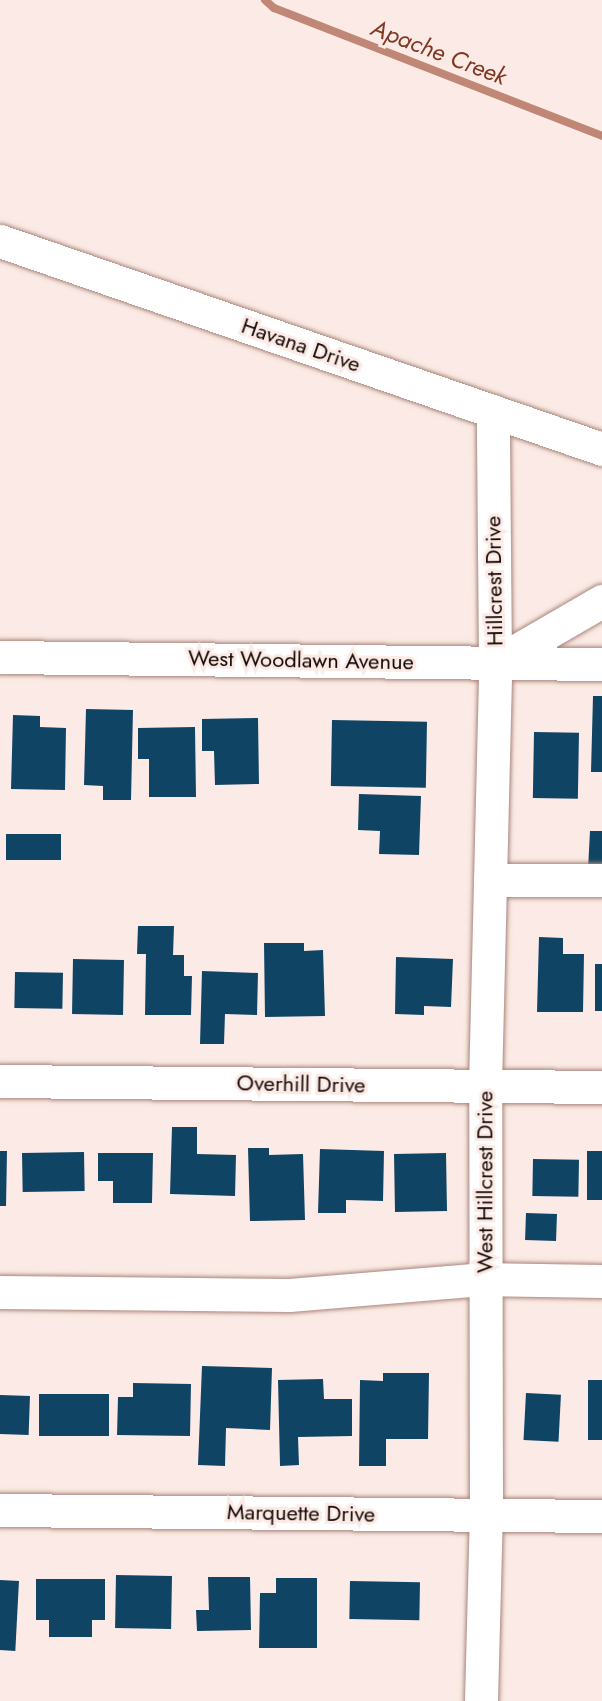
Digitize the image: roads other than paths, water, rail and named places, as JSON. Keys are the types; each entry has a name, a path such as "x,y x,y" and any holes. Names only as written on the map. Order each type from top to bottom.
{"street":[{"name":"Havana Drive","path":"0,241 602,449"},
{"name":"Hillcrest Drive","path":"493,411 495,663 602,601"},
{"name":"West Woodlawn Avenue","path":"0,657 602,664"},
{"name":"West Hillcrest Drive","path":"481,1701 486,1514 485,1086 495,663"},
{"path":"490,880 602,880"},
{"name":"Overhill Drive","path":"0,1081 602,1087"},
{"path":"0,1292 289,1295 485,1280 602,1281"},
{"name":"Marquette Drive","path":"0,1510 602,1516"}],"waterway":[{"name":"Apache Creek","path":"265,0 274,8 602,136"}]}
